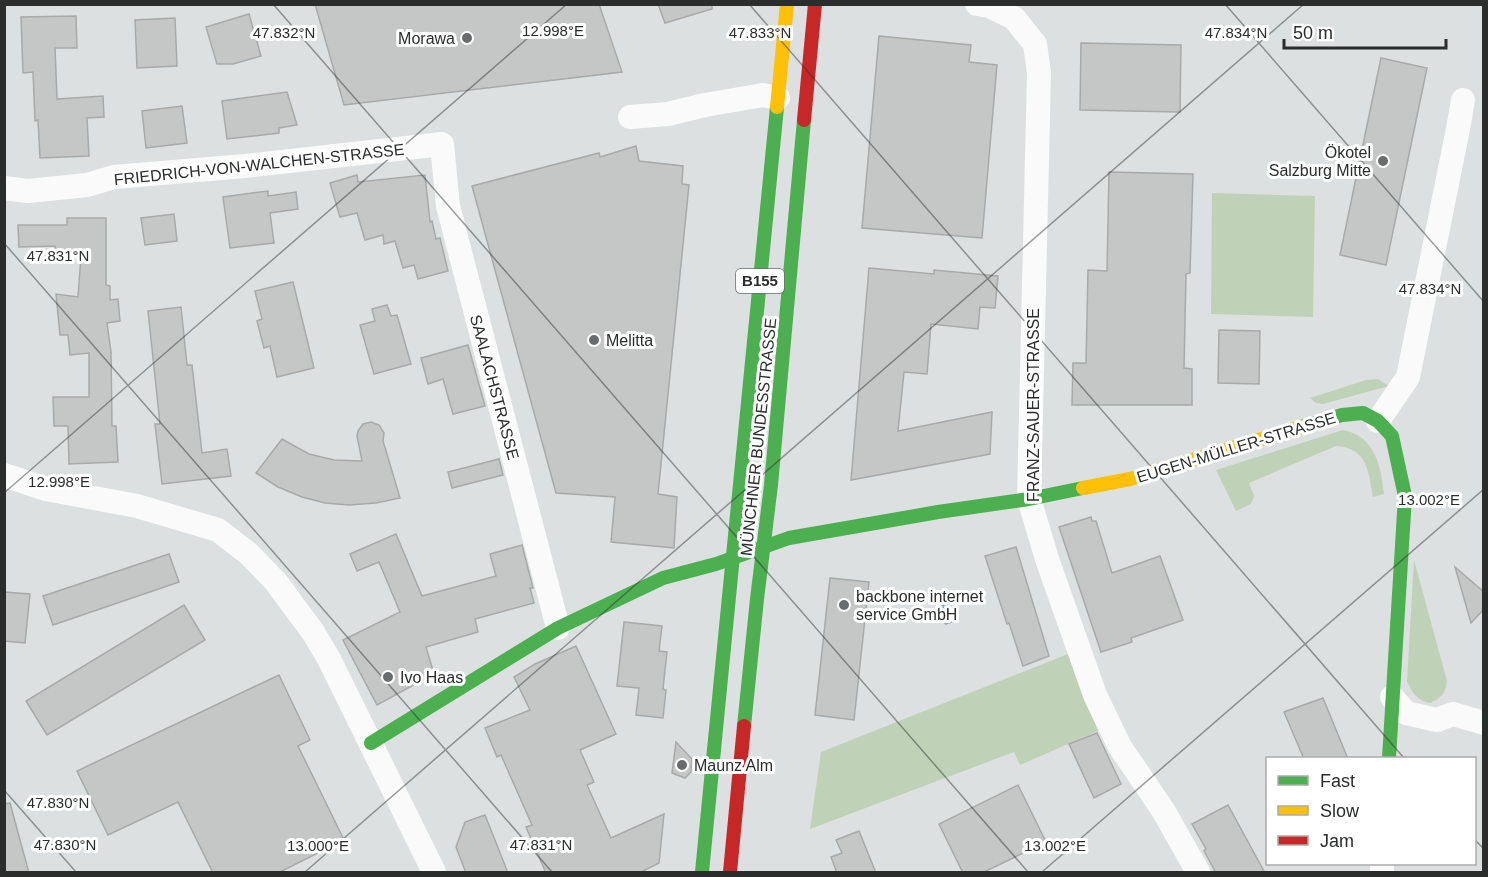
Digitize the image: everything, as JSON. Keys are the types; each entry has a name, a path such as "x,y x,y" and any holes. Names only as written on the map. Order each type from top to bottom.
{"main road":[{"name":"MÜNCHNER BUNDESSTRASSE","path":"702,873 787,4"},
{"name":"MÜNCHNER BUNDESSTRASSE","path":"730,873 771,485 815,4"},
{"name":"EUGEN-MÜLLER-STRASSE","path":"764,546 789,537 938,512 1029,500 1130,479 1342,415 1363,413 1378,421"},
{"path":"1378,421 1392,436 1405,496 1389,757"},
{"path":"371,743 558,628 663,578 716,564 764,546"}],"street":[{"name":"FRANZ-SAUER-STRASSE","path":"977,4 989,6 1014,18 1035,44 1039,72 1029,500 1048,562 1095,695 1120,747 1163,810 1198,873"},
{"path":"630,117 668,114 763,95 778,98"},
{"path":"1378,421 1408,377 1463,100"},
{"name":"FRIEDRICH-VON-WALCHEN-STRASSE","path":"4,188 28,191 87,185 114,177 245,166 442,144"},
{"name":"SAALACHSTRASSE","path":"442,144 448,206 558,628"},
{"path":"4,475 46,489 137,506 218,530 249,554 276,582 313,632 329,659 434,873"},
{"path":"1392,697 1407,713 1437,720 1453,714 1484,723"}],"green space":[{"path":"1212,193 1315,196 1313,317 1211,314"},
{"path":"1378,379 1389,386 1323,404 1316,403 1310,398 1366,380"},
{"path":"1343,430 1354,433 1369,446 1378,463 1384,494 1373,497 1365,462 1355,451 1336,446 1249,483 1254,496 1251,504 1236,511 1216,470"},
{"path":"1414,560 1447,681 1442,695 1430,703 1416,695 1407,681"},
{"path":"1068,654 1098,731 1020,765 1014,752 810,829 821,752"}],"water":[{"path":"948,597 957,621 945,625 937,600"}],"building":[{"name":"Morawa","path":"315,4 599,4 622,72 344,105"},
{"path":"658,4 712,4 712,9 665,23"},
{"path":"249,14 261,56 233,64 217,64 206,27"},
{"path":"76,16 77,48 55,48 57,99 103,96 104,117 87,118 89,156 40,158 38,120 35,121 33,72 23,73 21,17"},
{"path":"175,18 177,66 137,68 135,20"},
{"path":"879,36 971,45 969,62 997,65 982,238 862,228"},
{"path":"1081,43 1181,45 1180,112 1080,110"},
{"name":"Ökotel Salzburg Mitte","path":"1381,58 1427,68 1386,265 1340,255"},
{"path":"287,92 297,125 279,128 279,133 227,139 222,101"},
{"path":"182,106 187,143 146,148 142,111"},
{"name":"Melitta","path":"636,146 639,161 683,166 682,184 689,185 658,494 677,497 674,548 611,542 615,497 556,493 472,186 599,153 600,157"},
{"path":"1109,172 1193,174 1190,273 1186,274 1184,368 1192,369 1192,405 1072,405 1073,363 1086,363 1088,270 1107,271"},
{"path":"357,175 358,182 425,175 430,222 432,221 436,239 440,238 448,271 418,279 414,265 403,268 395,241 384,244 383,235 365,240 357,213 340,217 330,183"},
{"path":"268,191 268,196 296,192 298,209 270,213 274,243 230,248 223,197"},
{"path":"174,214 177,241 145,245 141,218"},
{"path":"67,218 106,218 106,285 110,286 110,300 118,299 120,321 107,323 111,352 112,426 116,426 118,462 69,464 68,426 54,426 53,397 89,397 89,353 70,355 68,335 60,335 56,294 78,297 81,256 55,256 55,246 19,247 18,225 67,225"},
{"path":"869,268 934,274 934,270 998,276 995,308 980,307 978,329 931,324 927,374 904,372 898,431 992,412 990,454 851,480"},
{"path":"293,282 314,368 277,377 270,346 264,348 257,321 262,319 255,291"},
{"path":"387,305 391,316 397,315 411,364 374,374 360,325 375,321 372,309"},
{"path":"181,307 187,365 192,365 202,453 227,449 231,476 162,484 155,424 160,424 148,311"},
{"path":"1219,330 1260,331 1259,384 1218,383"},
{"path":"468,345 485,406 453,414 443,379 428,384 421,358"},
{"path":"371,422 379,425 384,433 383,441 400,498 349,505 325,503 278,487 256,473 282,439 309,454 334,460 362,461 358,431 363,424"},
{"path":"499,459 503,475 452,488 448,472"},
{"path":"1091,517 1092,521 1096,521 1112,573 1160,556 1183,620 1131,638 1132,642 1101,652 1059,527"},
{"path":"396,534 422,596 496,576 490,554 522,545 533,588 530,588 534,603 475,619 478,632 426,647 434,674 377,705 343,640 400,612 379,562 357,571 350,554"},
{"path":"1016,547 1049,656 1023,666 985,556"},
{"path":"169,554 179,582 53,625 43,596"},
{"path":"1455,567 1484,592 1484,609 1471,623"},
{"path":"830,578 869,582 854,720 815,715"},
{"path":"4,592 30,594 25,643 4,641"},
{"path":"184,605 205,640 47,735 26,701"},
{"path":"624,622 662,626 659,651 667,652 663,718 636,715 639,688 617,686"},
{"path":"576,646 616,734 580,750 594,782 587,785 611,838 664,814 659,863 639,873 546,873 526,827 532,825 501,755 497,757 485,728 530,710 514,677 535,664"},
{"path":"279,675 310,740 298,746 344,840 278,873 213,873 178,802 108,835 77,771"},
{"path":"1323,698 1347,757 1303,757 1284,712"},
{"path":"1097,733 1121,784 1094,798 1069,744"},
{"name":"Maunz Alm","path":"676,742 692,759 691,772 685,778 672,773"},
{"path":"1018,785 1046,842 982,873 963,873 939,824"},
{"path":"10,803 29,873 4,873 4,804"},
{"path":"1228,805 1265,873 1216,873 1204,851 1206,849 1192,824"},
{"path":"485,815 508,873 466,873 456,847 465,822"},
{"path":"859,831 876,873 837,873 831,857 842,853 836,840"}],"traffic: fast":[{"path":"702,872 777,107"},
{"path":"744,726 771,485 804,120"},
{"path":"1301,427 1342,415 1363,413 1378,421 1392,436 1405,496 1389,757"},
{"path":"371,743 558,628 663,578 716,564 789,538 1083,488"}],"traffic: slow":[{"path":"777,107 787,4"},
{"path":"1083,488 1130,479 1301,427"}],"traffic: jam":[{"path":"804,120 815,4"},
{"path":"730,872 744,726"}],"place":[{"name":"Morawa","path":"467,38"},
{"name":"Ökotel Salzburg Mitte","path":"1383,161"},
{"name":"Melitta","path":"594,340"},
{"name":"backbone internet service GmbH","path":"844,605"},
{"name":"Ivo Haas","path":"388,677"},
{"name":"Maunz Alm","path":"682,765"}]}
